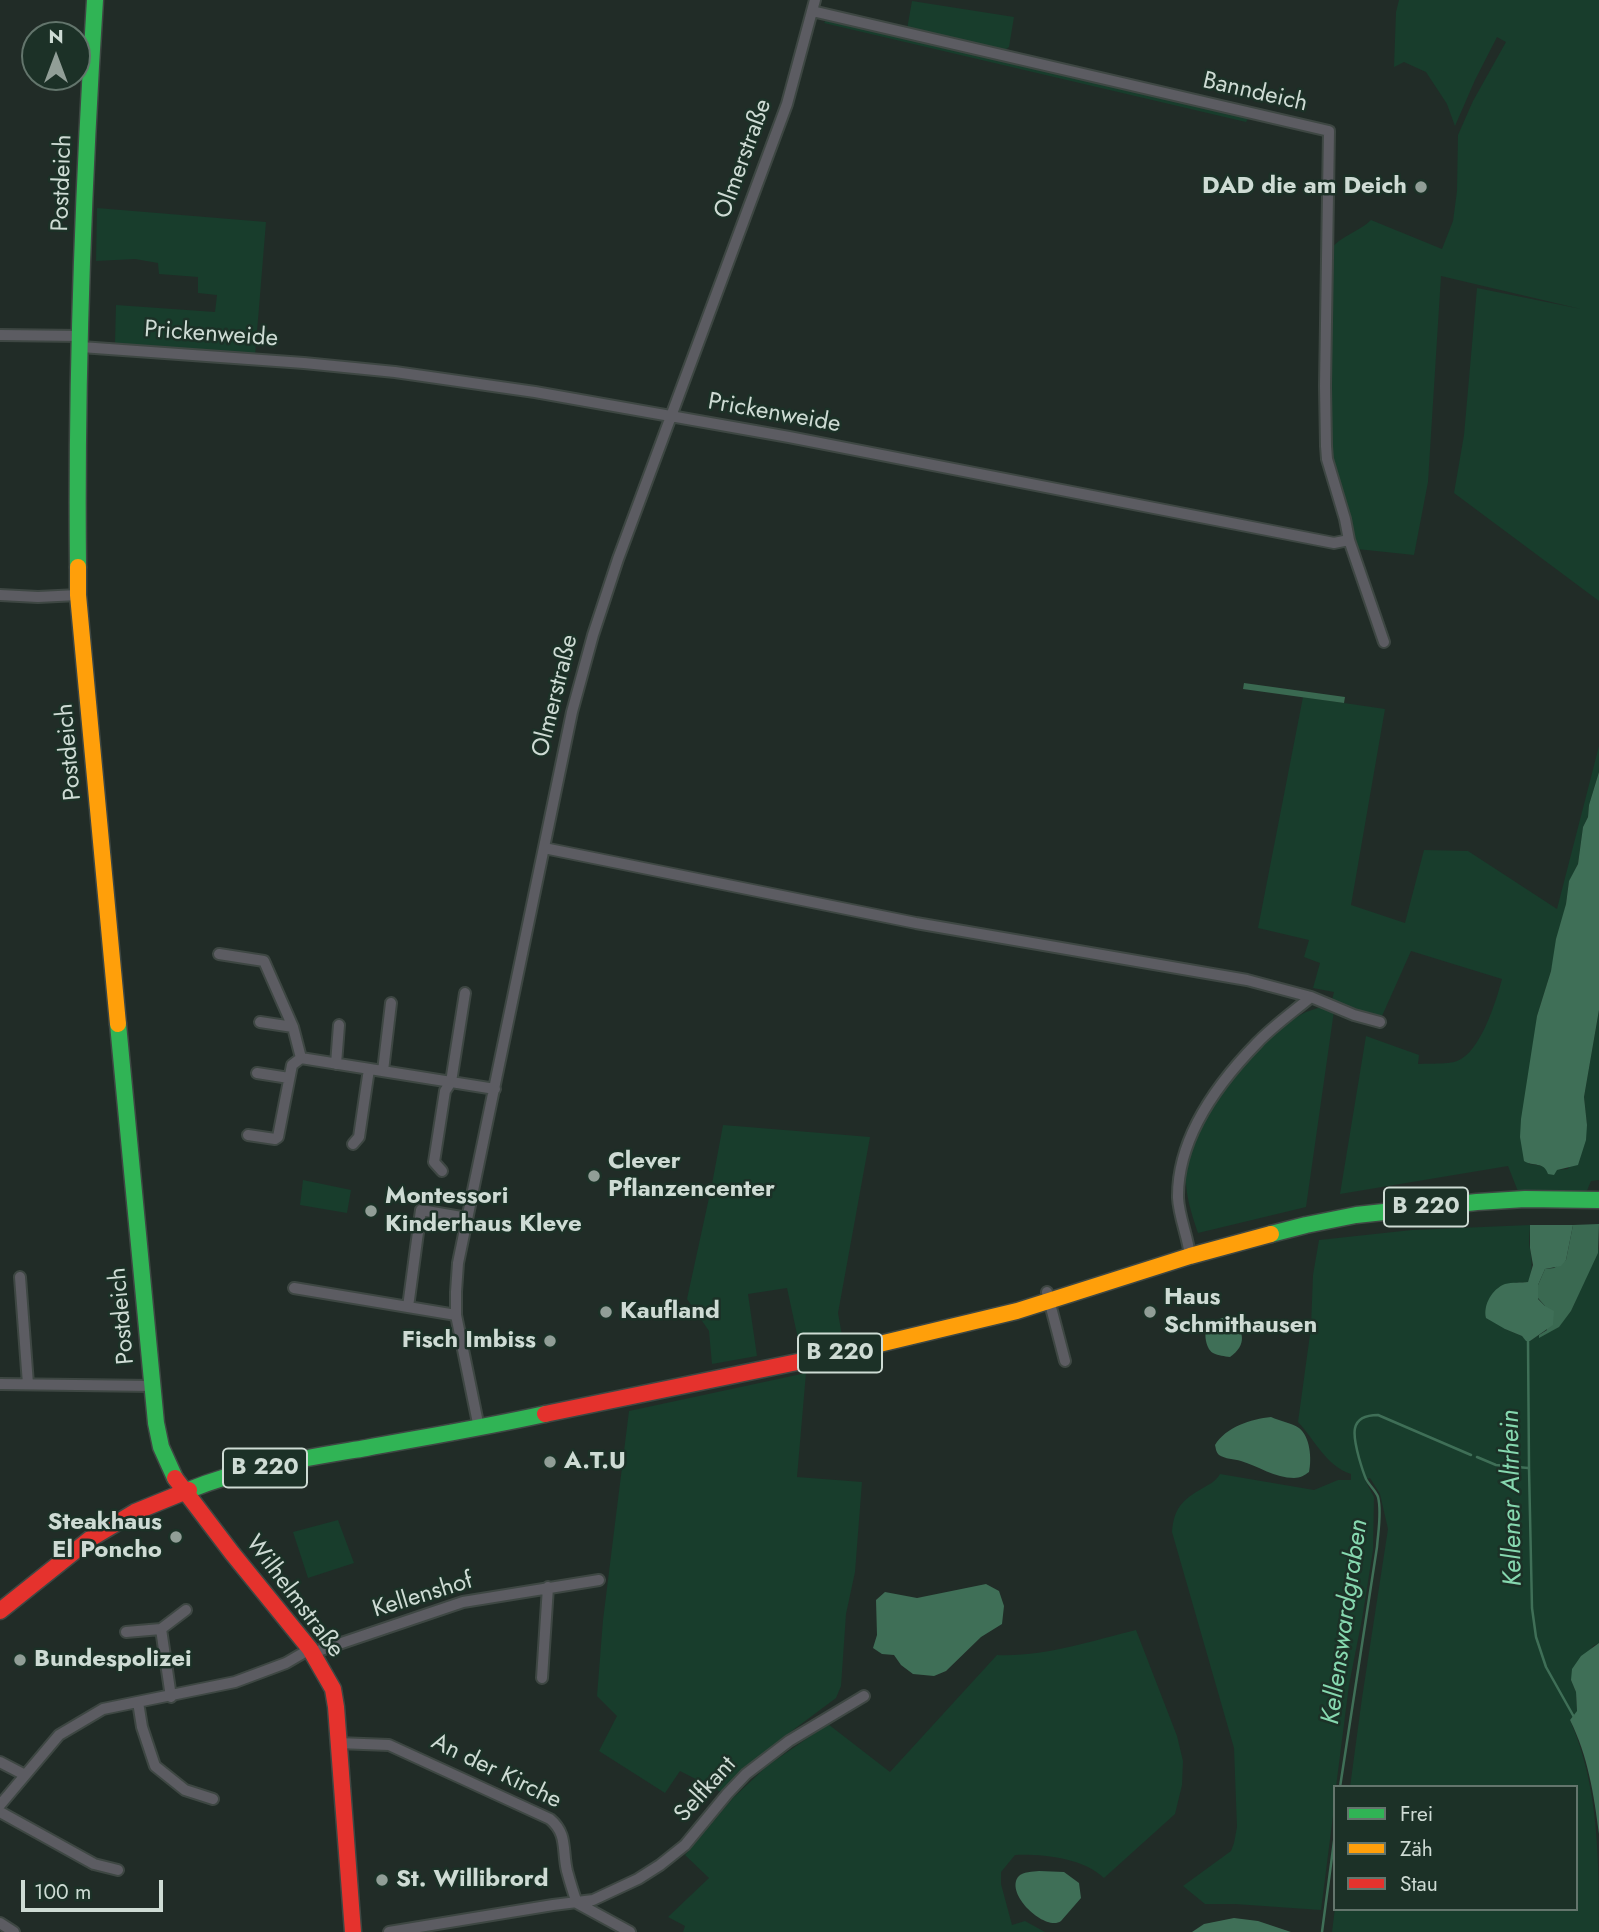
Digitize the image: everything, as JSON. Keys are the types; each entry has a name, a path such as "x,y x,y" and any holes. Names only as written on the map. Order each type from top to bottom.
{"main road":[{"name":"Postdeich","path":"95,0 87,125 77,487 78,595 156,1423 161,1447 172,1473 184,1491"},
{"name":"B 220","path":"0,1611 90,1539 135,1513 205,1484 300,1459 479,1428 977,1322 1048,1296 1306,1225 1417,1208 1525,1199 1599,1200"},
{"path":"202,1514 201,1499 205,1484"},
{"name":"Wilhelmstraße","path":"184,1491 311,1651 333,1689 337,1707 338,1743"},
{"path":"338,1743 354,1932"}],"street":[{"name":"Olmerstraße","path":"479,1428 456,1315 458,1263 572,712 618,559 787,104 814,5"},
{"name":"Banndeich","path":"814,5 1329,131 1326,446 1327,459 1349,540"},
{"name":"Prickenweide","path":"0,335 395,372 535,392 789,437 1334,543 1349,540"},
{"path":"1349,540 1384,642"},
{"path":"0,595 78,595"},
{"path":"544,848 916,923 1247,980 1311,997 1354,1015 1380,1022"},
{"path":"219,954 264,961 293,1027 301,1058"},
{"path":"442,1171 434,1161 445,1091 451,1082 465,993"},
{"path":"1190,1256 1178,1200 1180,1167 1190,1134 1222,1084 1258,1042 1311,997"},
{"path":"383,1071 391,1003"},
{"path":"260,1022 293,1027"},
{"path":"336,1064 339,1025"},
{"path":"248,1135 275,1139 278,1137 292,1065 301,1058 495,1089"},
{"path":"353,1144 359,1137 369,1069"},
{"path":"257,1073 289,1078"},
{"path":"408,1307 421,1210 467,1218"},
{"path":"20,1277 28,1384"},
{"path":"295,1288 456,1315"},
{"path":"1048,1296 1065,1361"},
{"path":"0,1384 153,1387"},
{"name":"Kellenshof","path":"0,1805 59,1735 103,1709 235,1682 311,1651 463,1602 599,1580"},
{"path":"542,1678 548,1587"},
{"path":"126,1632 160,1629 186,1610"},
{"path":"160,1629 171,1697"},
{"name":"Selfkant","path":"577,1903 593,1900 638,1879 660,1865 685,1845 746,1774 789,1741 864,1696"},
{"path":"138,1702 142,1727 155,1766 185,1790 213,1799"},
{"name":"An der Kirche","path":"338,1743 389,1745 550,1819 558,1825 563,1837 566,1868 577,1903"},
{"path":"0,1762 25,1775"},
{"path":"0,1812 94,1864 118,1870"},
{"path":"389,1932 577,1903 629,1932"},
{"path":"0,1923 14,1932"}],"shaded area":[{"path":"1399,0 1599,0 1599,601 1454,493 1464,435 1477,288 1581,309 1441,276 1428,482 1414,555 1357,549 1329,454 1330,250 1371,220 1442,249 1453,221 1457,191 1458,135 1473,101 1506,42 1497,37 1455,126 1447,104 1426,72 1404,62 1394,67"},
{"path":"912,1 1014,17 1009,47 1004,51 907,29"},
{"path":"827,18 1250,116 1246,122 824,23"},
{"path":"97,208 266,222 255,356 115,343 116,305 215,312 217,295 198,293 198,277 159,274 158,263 135,259 96,261"},
{"path":"1244,683 1345,697 1344,703 1243,689"},
{"path":"1303,697 1385,709 1351,905 1405,923 1424,850 1468,851 1557,909 1599,746 1599,772 1583,827 1578,864 1569,882 1551,971 1537,1016 1529,1164 1568,1169 1587,1125 1584,1097 1599,1010 1599,1180 1591,1181 1586,1193 1519,1194 1508,1166 1340,1194 1366,1036 1419,1055 1418,1064 1457,1061 1473,1048 1480,1038 1502,979 1411,951 1382,1016 1359,1012 1332,1000 1334,992 1313,988 1320,963 1304,957 1309,940 1258,928"},
{"path":"1599,772 1599,1010 1584,1097 1586,1140 1578,1165 1557,1170 1554,1175 1548,1174 1544,1167 1524,1161 1520,1137 1521,1119 1537,1016 1551,971 1569,881 1578,864 1583,827"},
{"path":"1321,1007 1334,1011 1306,1207 1198,1233 1188,1197 1186,1169 1204,1121 1235,1077 1272,1037 1306,1012"},
{"path":"723,1125 870,1137 838,1313 843,1341 800,1348 787,1288 748,1294 757,1356 712,1364 709,1331 687,1299"},
{"path":"303,1180 351,1190 347,1213 300,1205"},
{"path":"1599,1224 1598,1253 1571,1311 1559,1327 1539,1338 1539,1335 1547,1330 1545,1306 1538,1298 1537,1292 1545,1269 1554,1268 1566,1260 1573,1225"},
{"path":"1530,1225 1531,1273 1528,1282 1512,1283 1505,1329 1530,1341 1558,1327 1571,1311 1599,1248 1599,1643 1593,1646 1571,1680 1576,1692 1577,1712 1570,1720 1580,1745 1592,1797 1599,1878 1599,1932 1332,1932 1335,1911 1578,1911 1578,1785 1350,1785 1388,1529 1380,1494 1370,1478 1365,1480 1374,1497 1373,1550 1349,1685 1336,1785 1333,1785 1333,1816 1321,1910 1205,1904 1183,1886 1231,1851 1237,1827 1234,1748 1172,1532 1177,1511 1184,1501 1217,1479 1220,1474 1314,1490 1338,1480 1351,1480 1351,1474 1328,1459 1298,1422 1319,1240 1412,1230"},
{"path":"1530,1225 1573,1225 1566,1260 1561,1266 1545,1269 1538,1285 1538,1299 1554,1311 1553,1325 1526,1341 1522,1336 1486,1318 1485,1313 1490,1298 1500,1286 1528,1282 1533,1265"},
{"path":"1222,1318 1230,1318 1241,1333 1239,1348 1230,1357 1213,1353 1206,1343 1208,1325"},
{"path":"806,1373 797,1477 862,1482 855,1572 846,1614 841,1686 836,1698 777,1742 723,1793 680,1771 665,1793 599,1751 617,1716 597,1696 603,1620 629,1411"},
{"path":"1271,1417 1296,1426 1306,1436 1310,1461 1309,1472 1306,1474 1296,1478 1280,1476 1217,1453 1215,1445 1232,1429 1247,1422"},
{"path":"338,1520 354,1563 308,1578 293,1532"},
{"path":"986,1584 999,1591 1004,1606 1002,1624 981,1637 946,1671 934,1676 913,1674 901,1665 894,1655 882,1654 873,1648 877,1635 876,1600 885,1592 917,1598"},
{"path":"1136,1630 1177,1736 1183,1761 1182,1785 1175,1814 1104,1878 1074,1862 1038,1855 1015,1855 1001,1872 1001,1884 1012,1925 1025,1921 1045,1932 683,1932 685,1926 668,1917 709,1878 685,1855 733,1798 767,1766 828,1724 890,1772 997,1655 1050,1651"},
{"path":"1599,1643 1599,1834 1586,1762 1570,1720 1577,1711 1576,1692 1571,1680 1572,1669 1581,1656"},
{"path":"1039,1871 1064,1872 1079,1883 1081,1898 1061,1921 1054,1923 1037,1917 1017,1893 1015,1885 1020,1875"},
{"path":"1234,1918 1258,1921 1291,1932 1192,1932 1204,1924"}],"waterway":[{"name":"Kellener Altrhein","path":"1528,1341 1532,1608 1536,1637 1546,1667 1574,1717"},
{"name":"Kellenswardgraben","path":"1340,1785 1380,1515 1378,1497 1366,1479 1359,1458 1355,1428 1362,1419 1378,1415 1471,1455"},
{"name":"Kellenswardgraben","path":"1477,1457 1496,1465 1528,1468"},
{"name":"Kellenswardgraben","path":"1322,1932 1333,1849"}],"traffic: fast":[{"path":"78,567 81,283 95,0"},
{"path":"118,1024 156,1423 161,1447 175,1478"},
{"path":"1271,1234 1356,1215 1477,1202 1525,1199 1599,1200"},
{"path":"189,1490 276,1464 545,1414"}],"traffic: slow":[{"path":"78,567 78,595 118,1024"},
{"path":"846,1352 1017,1311 1190,1256 1271,1234"}],"traffic: jam":[{"path":"545,1414 846,1352"},
{"path":"175,1478 310,1649 333,1689 353,1932"},
{"path":"0,1611 90,1539 135,1512 189,1490"}],"place":[{"name":"DAD die am Deich","path":"1421,187"},
{"name":"Clever Pflanzencenter","path":"594,1176"},
{"name":"Montessori Kinderhaus Kleve","path":"371,1211"},
{"name":"Kaufland","path":"606,1312"},
{"name":"Haus Schmithausen","path":"1150,1312"},
{"name":"Fisch Imbiss","path":"550,1341"},
{"name":"A.T.U","path":"550,1462"},
{"name":"Steakhaus El Poncho","path":"176,1537"},
{"name":"Bundespolizei","path":"20,1660"},
{"name":"St. Willibrord","path":"382,1880"}]}
